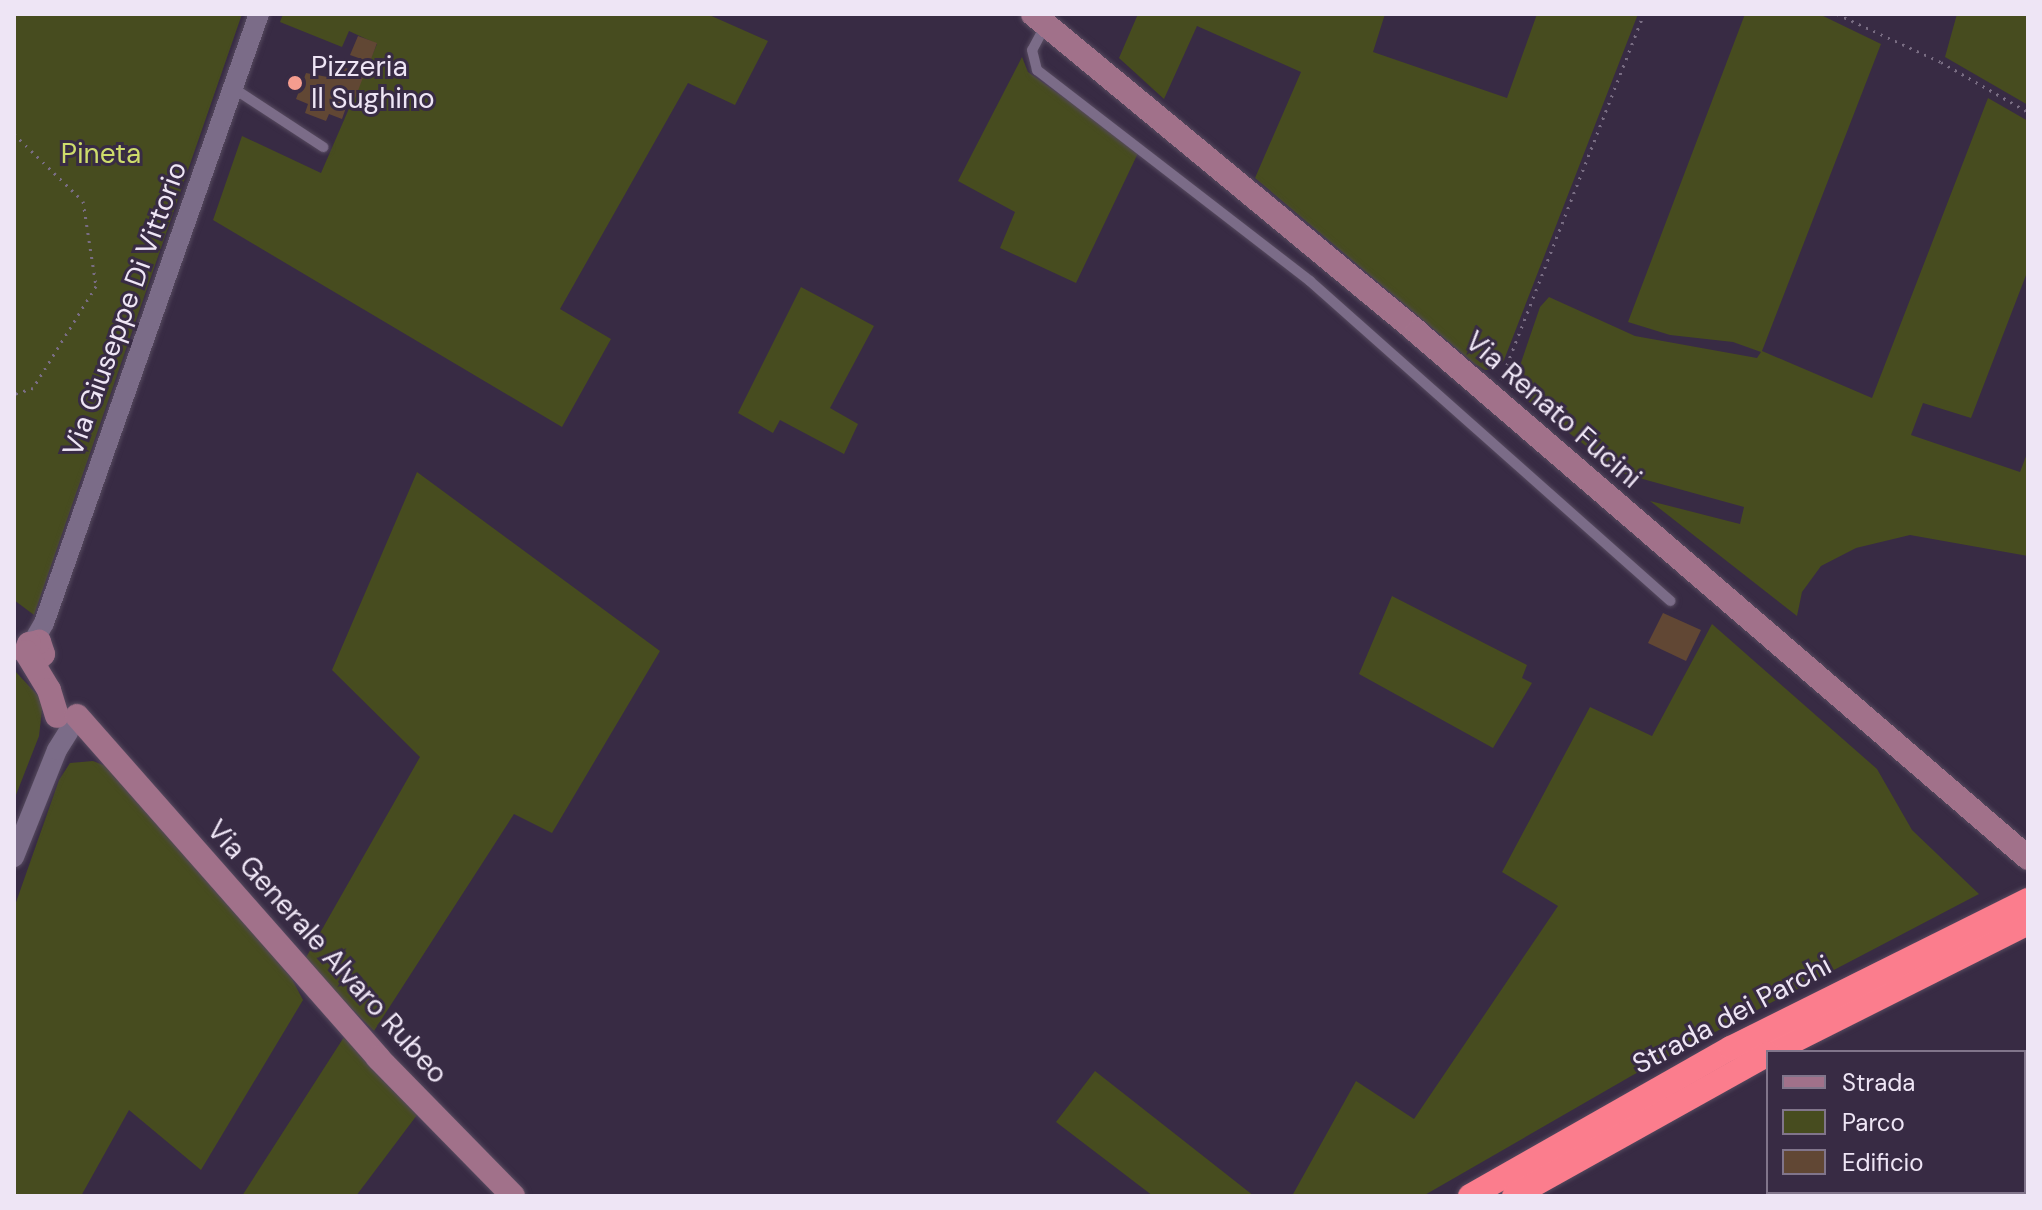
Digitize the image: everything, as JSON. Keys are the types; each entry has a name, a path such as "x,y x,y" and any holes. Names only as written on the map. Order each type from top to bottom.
{"highway":[{"name":"Strada dei Parchi","path":"1776,1050 2011,923 2028,900"},
{"name":"Strada dei Parchi","path":"1470,1196 1731,1048 2011,923"},
{"name":"Strada dei Parchi","path":"1514,1196 1766,1055"}],"street":[{"name":"Via Giuseppe Di Vittorio","path":"31,644 259,14"},
{"name":"Via Renato Fucini","path":"1039,19 1494,398 2028,858"},
{"path":"14,857 66,725 56,687 31,644"},
{"name":"Via Generale Alvaro Rubeo","path":"66,725 101,743 378,1058 513,1196"}],"lane":[{"path":"1039,19 1032,50 1037,70 1321,291 1670,601"},
{"path":"233,88 323,147"}],"path":[{"path":"1494,398 1644,14"},
{"path":"1837,14 1941,62 2028,112"},
{"path":"14,134 83,201 96,286 33,388 14,394"}],"green space":[{"name":"Pineta","path":"14,14 242,14 34,615 14,600"},
{"path":"283,14 707,14 768,41 735,105 688,83 560,309 611,339 562,427 213,220 242,136 321,173 377,44 349,31 342,47 280,22"},
{"path":"1138,14 1385,14 1373,52 1507,98 1537,14 1638,14 1504,360 1497,369 1485,370 1475,364 1255,178 1301,72 1197,26 1164,99 1119,58"},
{"path":"1745,14 1819,14 1881,44 1762,351 1872,398 1988,98 2028,121 2028,270 1971,418 1923,403 1911,435 2020,472 2028,451 2028,556 1910,535 1856,548 1821,566 1802,592 1797,616 1650,501 1740,524 1744,507 1621,473 1512,389 1540,307 1549,297 1635,336 1757,358 1761,352 1733,342 1670,335 1628,322"},
{"path":"1957,14 2028,14 2028,105 1945,57"},
{"path":"1022,57 1028,72 1139,151 1076,283 1000,248 1015,212 958,181"},
{"path":"801,287 874,326 830,408 858,424 844,454 780,420 773,433 738,413"},
{"path":"417,472 660,651 552,833 514,814 374,1031 304,961 420,757 332,670"},
{"path":"1392,596 1527,665 1522,678 1532,683 1493,748 1359,674"},
{"path":"1712,624 1877,769 1912,830 1979,894 1633,1075 1423,1196 1292,1196 1356,1081 1414,1119 1558,906 1502,872 1590,707 1652,736"},
{"path":"14,670 43,701 39,736 14,800"},
{"path":"93,761 116,770 245,921 292,979 303,1000 201,1170 129,1110 81,1196 14,1196 14,908 59,780 70,763"},
{"path":"344,1037 417,1115 356,1196 242,1196"},
{"path":"1095,1071 1254,1196 1153,1196 1056,1122"}],"building":[{"path":"358,36 377,43 370,62 350,55"},
{"path":"338,65 364,75 354,101 349,99 342,119 329,114 326,121 305,113 308,104 296,99 306,73 333,78"},
{"path":"1663,613 1701,630 1686,661 1648,643"}],"place":[{"name":"Pizzeria Il Sughino","path":"295,83"}]}
